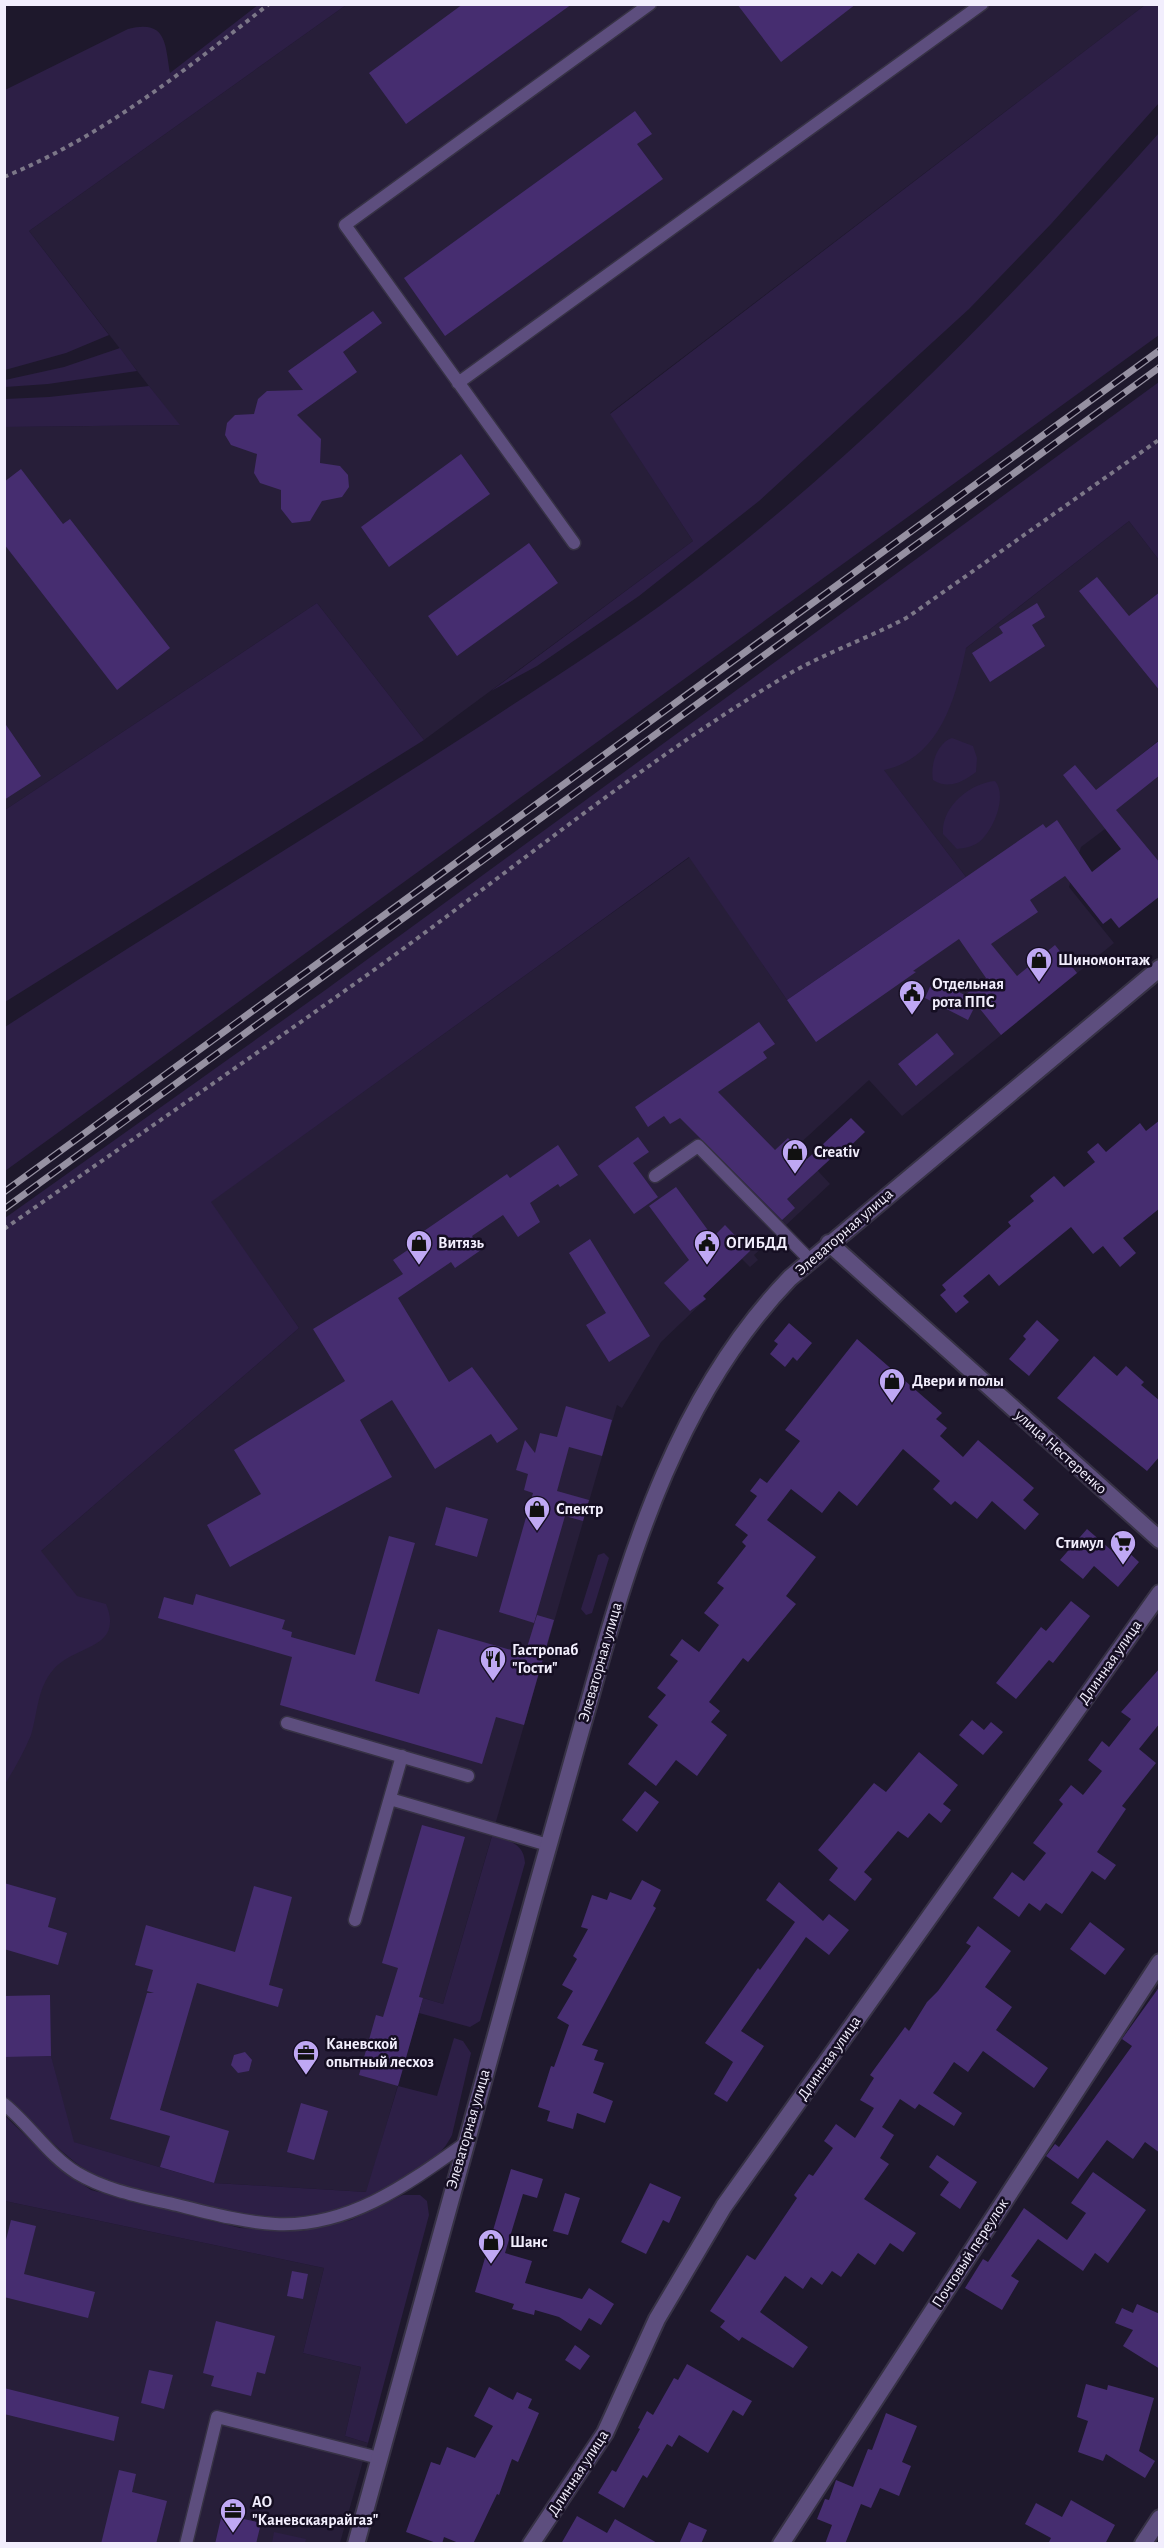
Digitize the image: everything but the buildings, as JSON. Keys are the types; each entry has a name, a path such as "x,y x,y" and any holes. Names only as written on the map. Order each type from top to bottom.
{"street":[{"name":"Элеваторная улица","path":"356,2544 464,2144 615,1609 682,1432 737,1340 770,1299 810,1260 1160,968"},
{"name":"улица Нестеренко","path":"829,1243 1160,1540"},
{"name":"Длинная улица","path":"531,2544 605,2433 657,2319 724,2206 1160,1593"},
{"name":"Почтовый переулок","path":"781,2544 1160,1962"},
{"path":"1143,2544 1160,2518"}],"lane":[{"path":"574,543 345,225 650,4"},
{"path":"458,383 982,4"},
{"path":"655,1176 698,1146 810,1260"},
{"path":"287,1722 468,1776"},
{"path":"355,1920 402,1756"},
{"path":"390,1799 548,1845"},
{"path":"4,2104 66,2165 79,2174 117,2191 259,2223 300,2223 355,2211 404,2186 464,2144"},
{"path":"186,2544 217,2417 379,2458"}],"path":[{"path":"4,177 73,145 142,101 268,4"},
{"path":"4,1229 362,979 596,804 789,675 823,656 871,637 908,617 1160,439"}],"shaded area":[{"path":"258,5 346,5 29,231 109,335 66,353 5,370 5,90 128,29 141,27 157,31 162,36 170,73"},
{"path":"346,5 1145,5 610,413 693,541 424,740 317,603 5,810 5,427 179,425 29,231"},
{"path":"1145,5 1159,5 1159,103 1051,224 969,309 759,501 639,596 537,666 491,691 693,541 610,414"},
{"path":"1159,133 1159,335 5,1171 5,1027 485,723 608,642 746,540 809,487 931,374 1104,195"},
{"path":"120,348 137,371 48,384 5,387 5,380 64,367"},
{"path":"1159,382 1159,560 1129,521 966,648 950,705 932,739 919,753 903,763 884,770 966,877 787,1000 689,857 211,1202 299,1328 41,1551 77,1596 106,1604 110,1619 109,1630 103,1639 62,1662 48,1677 41,1693 31,1735 5,1784 5,1218 324,991"},
{"path":"149,386 180,425 5,427 5,399 49,397"},
{"path":"1129,521 1159,560 1159,740 1114,777 1159,775 1159,897 1105,829 1081,847 1069,887 1114,943 902,1116 869,1080 796,1147 830,1184 754,1255 758,1260 750,1267 742,1259 703,1296 706,1299 661,1342 622,1408 617,1405 443,2004 423,1998 367,2192 214,2183 73,2142 51,2057 5,2057 5,1678 41,1551 299,1328 210,1202 690,857 787,1000 966,877 856,734"},
{"path":"317,603 424,740 5,1002 5,810"},
{"path":"952,738 973,746 977,758 976,772 961,782 939,783 933,780 932,774 936,755 942,745"},
{"path":"995,781 1000,795 994,822 976,844 957,849 943,834 944,824 952,806 976,786"},
{"path":"604,1553 609,1558 592,1613 586,1615 581,1609 598,1555"},
{"path":"492,1836 509,1841 518,1847 522,1851 525,1863 480,2021 470,2027 419,2013 423,1998 443,2004"},
{"path":"454,2038 463,2041 471,2053 452,2135 443,2149 426,2164 375,2197 347,2209 321,2216 270,2218 244,2215 110,2182 93,2174 58,2148 5,2096 4,2057 51,2056 74,2142 214,2183 366,2192 398,2086 437,2096"},
{"path":"4,2115 61,2170 91,2190 240,2228 302,2231 351,2220 403,2195 420,2195 427,2201 429,2215 368,2443 345,2436 361,2367 303,2353 324,2268 5,2201"},
{"name":"АО \"Каневскаярайгаз\"","path":"5,2201 324,2268 303,2353 361,2367 345,2436 368,2443 340,2543 5,2544"},
{"path":"274,2532 306,2539 305,2543 272,2543"}],"railway":[{"path":"4,1192 1160,350"},
{"path":"4,1209 1160,367"}],"place":[{"name":"Шиномонтаж","path":"1039,983"},
{"name":"Отдельная рота ППС","path":"912,1016"},
{"name":"Creativ","path":"795,1175"},
{"name":"Витязь","path":"419,1266"},
{"name":"ОГИБДД","path":"707,1266"},
{"name":"Двери и полы","path":"892,1404"},
{"name":"Спектр","path":"537,1532"},
{"name":"Стимул","path":"1123,1566"},
{"name":"Гастропаб \"Гости\"","path":"493,1682"},
{"name":"Каневской опытный лесхоз","path":"306,2076"},
{"name":"Шанс","path":"491,2265"},
{"name":"АО \"Каневскаярайгаз\"","path":"233,2534"}]}
